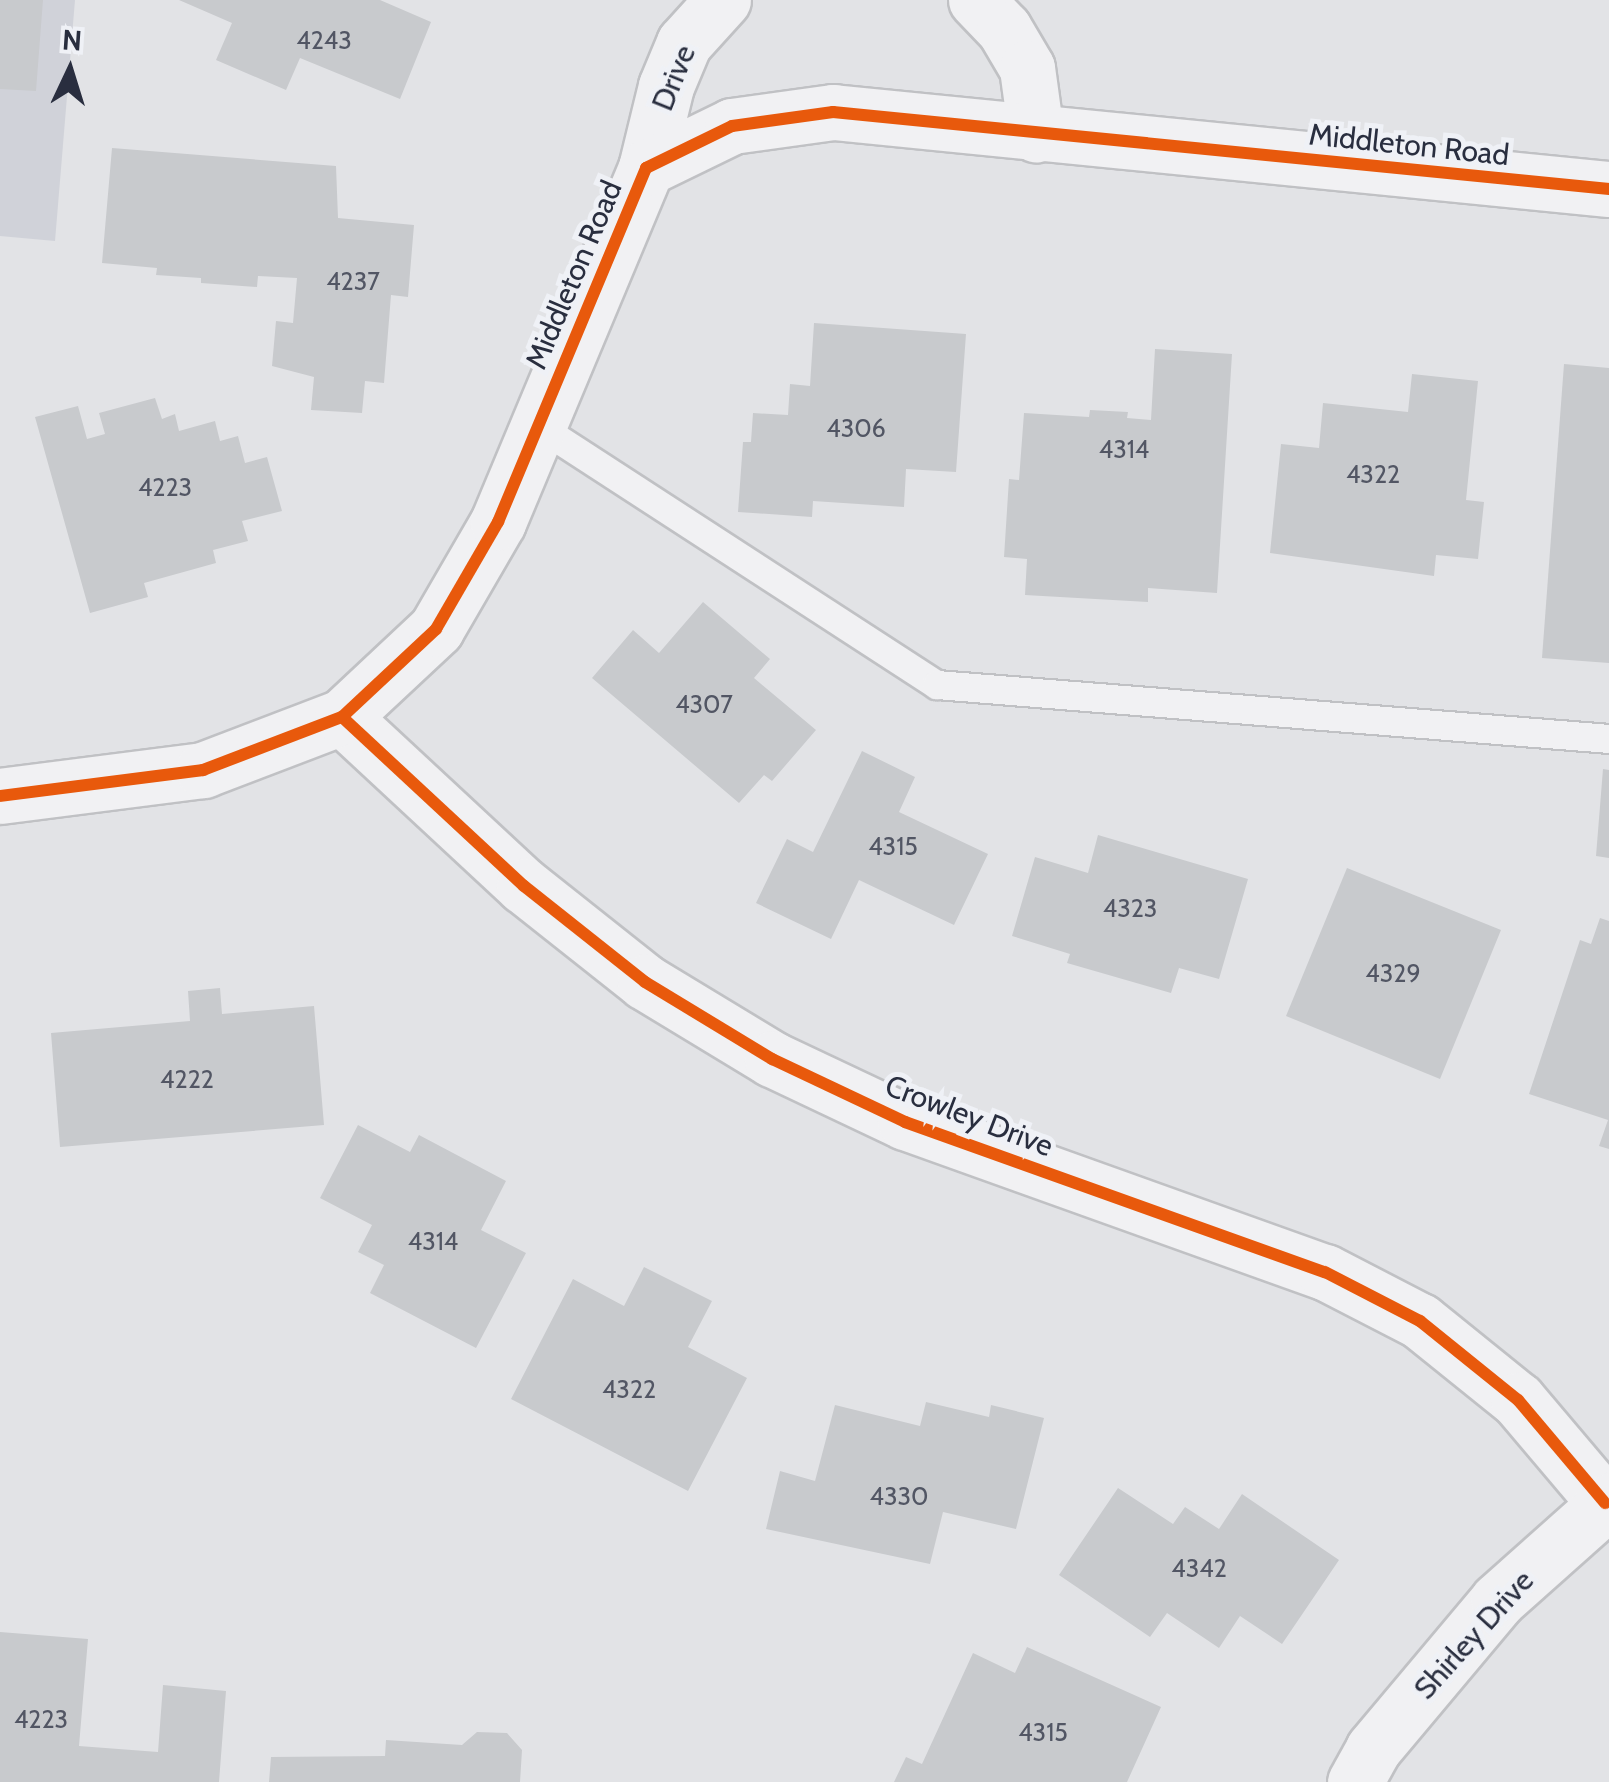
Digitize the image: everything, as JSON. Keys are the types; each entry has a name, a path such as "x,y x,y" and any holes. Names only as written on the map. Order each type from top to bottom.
{"street":[{"name":"Drive","path":"646,168 666,86 684,44 723,0"},
{"path":"976,0 1004,28 1027,68 1036,134"},
{"name":"Middleton Road","path":"0,796 203,770 342,717 436,629 498,522 646,168 732,126 833,112 1609,190"},
{"name":"Crowley Drive","path":"342,717 524,886 645,982 772,1059 905,1122 1326,1272 1420,1321 1518,1400 1607,1502"},
{"name":"Shirley Drive","path":"1355,1782 1373,1749 1498,1600 1607,1502"}],"lane":[{"path":"538,426 937,684 1609,739"}],"shaded area":[{"path":"0,0 75,0 55,241 0,236"}],"building":[{"path":"0,0 43,0 36,91 0,89"},
{"path":"179,0 380,0 431,22 400,99 300,58 286,90 216,60 232,23"},
{"path":"112,148 336,166 338,218 414,225 408,297 391,295 384,383 365,381 362,413 311,410 314,377 272,366 276,321 293,323 297,278 258,276 257,287 201,283 201,278 156,275 157,268 102,263"},
{"path":"814,323 966,334 956,472 906,469 904,507 813,501 812,517 738,512 743,442 751,442 753,413 788,415 790,384 810,386"},
{"path":"1155,349 1232,354 1217,593 1148,588 1148,602 1025,595 1027,559 1004,557 1009,479 1019,480 1024,413 1089,417 1090,410 1128,412 1127,418 1151,420"},
{"path":"1564,364 1609,368 1609,663 1542,658"},
{"path":"1412,374 1478,381 1466,500 1484,502 1478,559 1436,555 1434,576 1270,553 1281,444 1319,448 1323,403 1408,412"},
{"path":"155,398 162,419 175,414 179,431 215,421 220,441 238,436 245,463 267,457 282,511 242,521 248,541 213,550 216,563 144,583 148,597 90,613 35,417 78,406 87,439 105,434 99,413"},
{"path":"703,602 770,659 754,678 816,730 772,781 764,775 739,803 592,678 633,630 659,653"},
{"path":"862,751 915,777 899,812 988,854 954,925 859,880 831,939 756,903 787,839 813,852"},
{"path":"1603,769 1609,770 1609,858 1596,856"},
{"path":"1098,835 1248,879 1219,979 1179,968 1171,993 1067,963 1070,954 1012,936 1035,857 1088,873"},
{"path":"1347,868 1501,930 1440,1079 1286,1016"},
{"path":"1600,918 1609,921 1609,1149 1599,1146 1608,1120 1529,1094 1580,940 1591,944"},
{"path":"220,988 222,1014 314,1006 324,1125 60,1147 51,1033 190,1021 188,991"},
{"path":"358,1125 410,1152 419,1135 506,1181 481,1230 526,1253 476,1348 370,1293 384,1265 358,1252 372,1225 320,1198"},
{"path":"644,1267 712,1301 688,1347 747,1378 688,1491 511,1399 573,1279 624,1306"},
{"path":"926,1402 989,1417 991,1405 1044,1418 1016,1529 943,1512 930,1564 766,1529 780,1471 815,1481 835,1405 920,1426"},
{"path":"1118,1488 1173,1524 1185,1507 1219,1529 1242,1494 1339,1560 1282,1644 1240,1616 1219,1648 1167,1613 1150,1637 1059,1575"},
{"path":"0,1632 88,1639 79,1746 158,1752 163,1685 226,1691 219,1782 0,1782"},
{"path":"1027,1647 1161,1707 1127,1782 894,1782 906,1757 922,1764 973,1653 1015,1673"},
{"path":"477,1732 507,1733 522,1750 520,1782 269,1782 271,1757 385,1756 386,1740 462,1745"}],"cycle path":[{"path":"0,796 203,770 342,717 436,629 498,522 646,168 732,126 833,112 1609,189"},
{"path":"342,717 524,886 645,982 772,1059 905,1122 1325,1272 1420,1321 1518,1400 1605,1503"}]}
